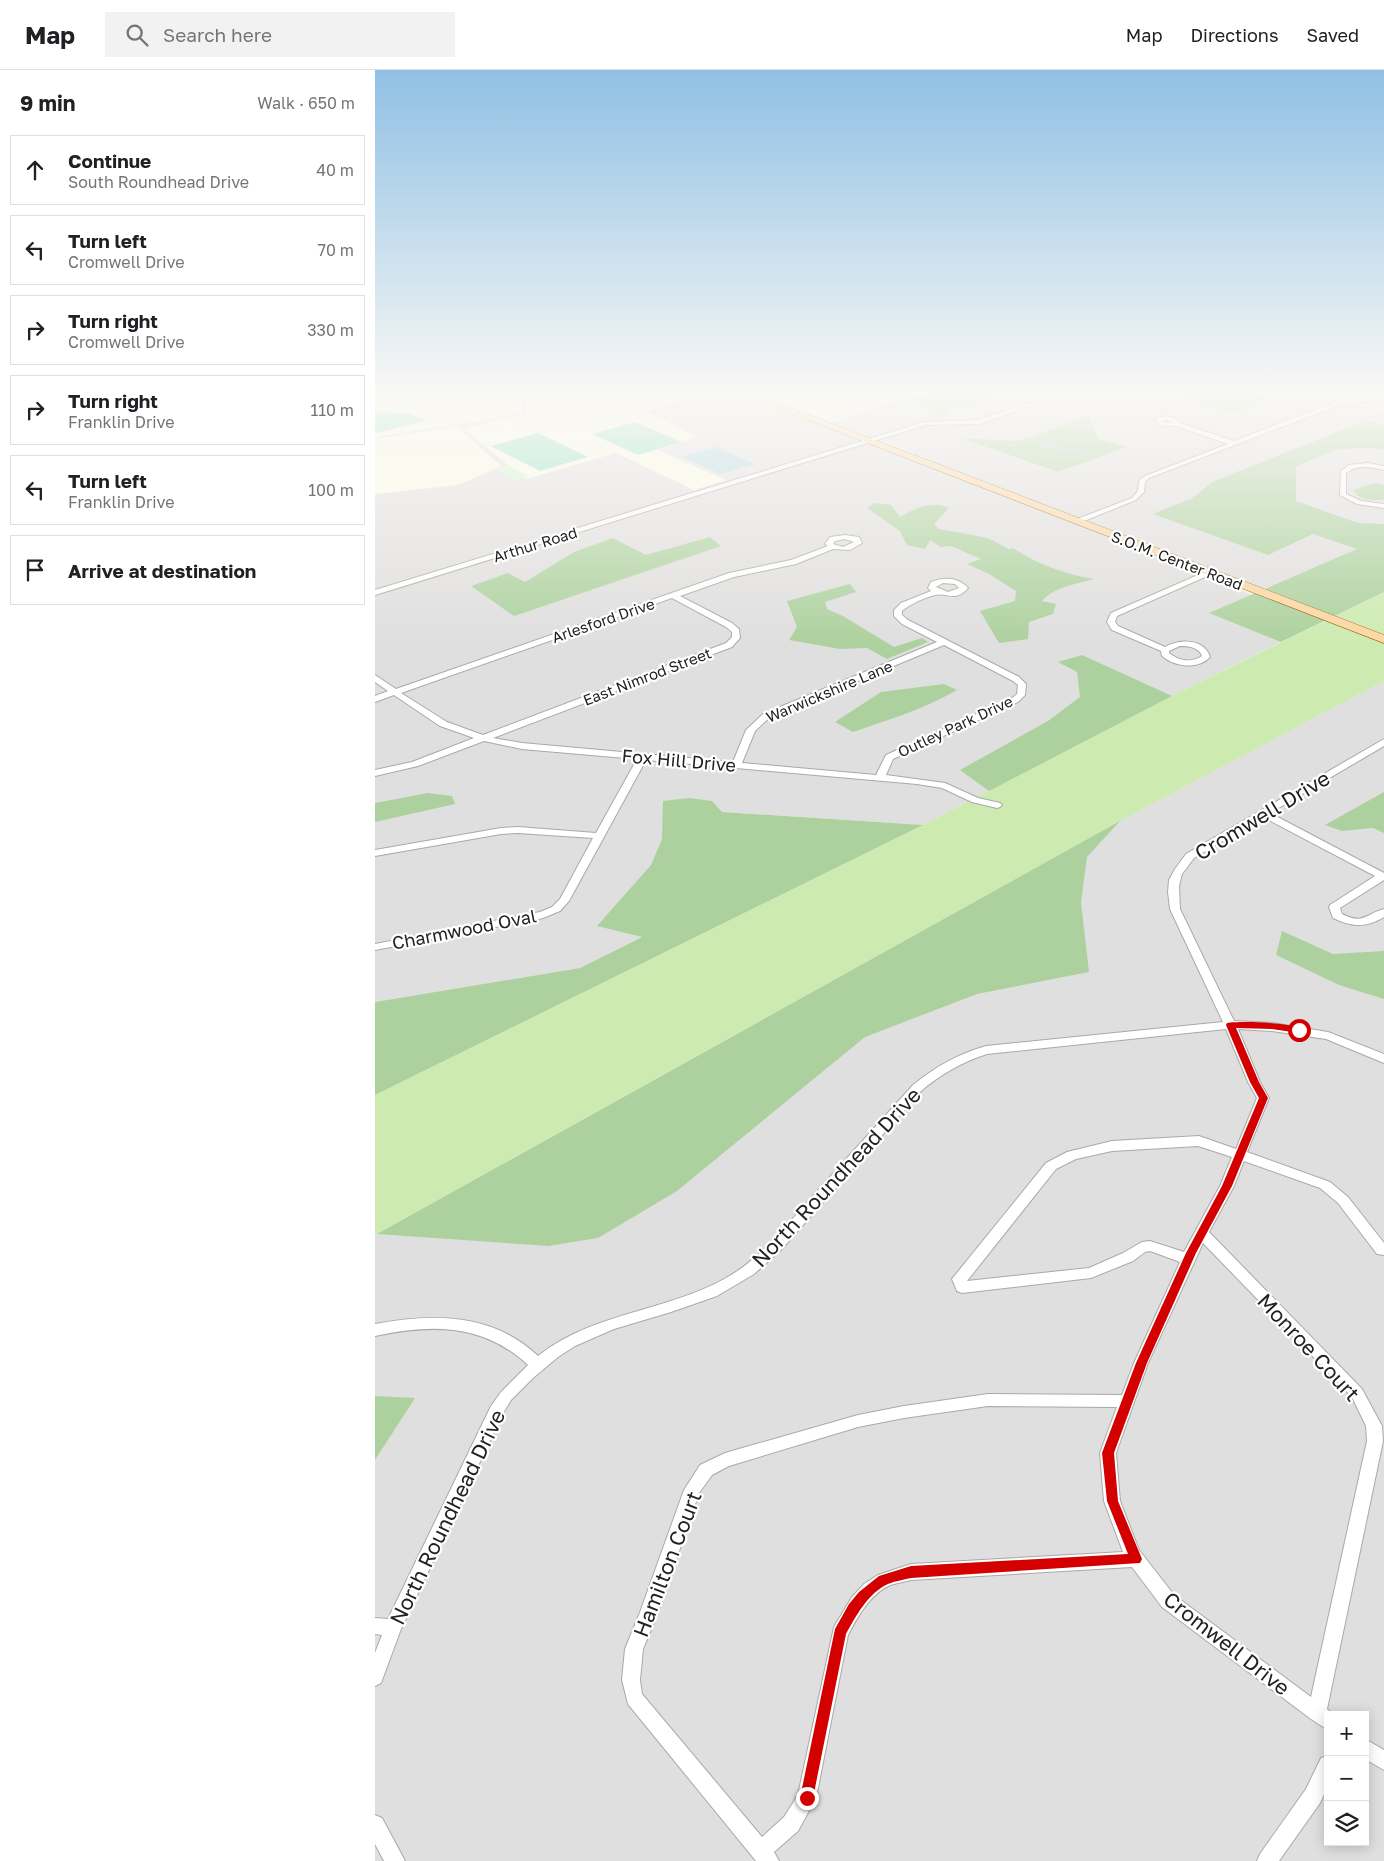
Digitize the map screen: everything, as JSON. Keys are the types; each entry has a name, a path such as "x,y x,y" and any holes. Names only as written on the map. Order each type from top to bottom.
{"main road":[{"name":"S.O.M. Center Road","path":"963,478 1384,639"}],"street":[{"name":"Arthur Road","path":"375,593 745,478"},
{"path":"1076,521 1134,499 1141,492 1142,481 1146,478"},
{"path":"1343,478 1343,495 1359,503 1384,506"},
{"name":"Arlesford Drive","path":"375,699 740,573 800,560 833,547"},
{"path":"1165,650 1115,628 1111,622 1113,616 1210,573"},
{"name":"Outley Park Drive","path":"880,777 889,757 897,752 1015,700 1021,695 1022,684 1015,678 905,622 898,616 898,610 904,605 937,592"},
{"name":"East Nimrod Street","path":"483,738 729,645 735,638 736,631 729,625 674,596"},
{"name":"Warwickshire Lane","path":"736,765 751,730 766,716 944,642"},
{"name":"Fox Hill Drive","path":"375,678 437,720 454,728 483,738 522,746 880,777 945,786 975,800 997,805"},
{"path":"375,772 398,769 415,764 483,738"},
{"name":"Cromwell Drive","path":"1323,1717 1168,1601 1136,1559 1113,1501 1108,1453 1141,1363 1188,1259 1227,1186 1263,1098 1175,909 1172,891 1174,877 1190,856 1384,742"},
{"name":"Charmwood Oval","path":"375,946 543,914 556,909 565,901 643,757"},
{"path":"1263,813 1383,876 1334,907 1337,916 1348,922 1365,923 1384,912"},
{"path":"375,853 501,831 519,830 601,836"},
{"name":"North Roundhead Drive","path":"375,1677 393,1627 489,1426 505,1398 538,1365 569,1342 625,1318 696,1298 730,1282 757,1264 776,1246 917,1088 937,1071 959,1058 986,1050 1230,1025 1272,1026 1328,1036 1384,1059"},
{"path":"1188,1259 1150,1246 1091,1274 962,1288 959,1279 1051,1166 1072,1155 1112,1146 1199,1141 1325,1185 1343,1200 1382,1250"},
{"name":"Monroe Court","path":"1202,1233 1357,1393 1374,1426 1375,1441 1323,1717"},
{"path":"375,1330 402,1324 435,1321 463,1324 491,1332 515,1345 538,1365"},
{"name":"Hamilton Court","path":"765,1856 634,1698 631,1680 634,1649 649,1615 692,1490 706,1470 725,1460 849,1424 904,1412 988,1400 1127,1401"},
{"path":"765,1856 791,1824 807,1798 840,1633 853,1608 863,1596 883,1580 911,1572 1136,1559"},
{"path":"375,1626 393,1627"},
{"path":"1369,1751 1384,1761"},
{"path":"1267,1861 1313,1796 1324,1773"},
{"path":"375,1825 395,1861"}],"shaded area":[{"path":"375,478 1384,478 1384,538 1258,591 1151,550 1146,552 1251,595 1210,613 1281,642 1172,696 923,825 722,812 643,936 580,968 375,1002"},
{"path":"375,478 475,478 458,485 375,494"},
{"path":"668,478 721,478 726,480 694,490"},
{"path":"1384,681 1384,1861 375,1861 375,1235 1120,821"}],"green space":[{"path":"510,478 523,478 514,480"},
{"path":"1223,478 1296,478 1296,501 1358,523 1384,524 1384,592 1281,642 1209,613 1357,549 1313,534 1268,555 1153,514 1192,498 1214,481"},
{"path":"1374,483 1384,485 1384,500 1371,500 1359,497 1353,490"},
{"path":"875,503 891,505 900,517 923,506 936,505 949,508 934,524 939,529 988,538 1009,549 1013,548 1052,568 1094,579 1066,587 1047,596 1042,601 1056,604 1053,614 1029,622 1028,639 999,643 980,611 1015,601 1016,591 989,574 967,564 981,559 951,546 941,547 930,540 925,549 907,545 900,531 867,508"},
{"path":"710,537 721,546 514,616 471,586 508,573 525,582 574,552 613,538 646,555"},
{"path":"850,584 856,592 825,602 827,609 843,616 894,647 922,638 928,642 887,659 867,648 840,649 789,640 797,627 787,601"},
{"path":"1384,592 1384,681 1120,821 375,1235 375,1095 923,825 1172,696"},
{"path":"1082,655 1172,696 989,791 960,770 1048,721 1080,697 1077,672 1058,662"},
{"path":"944,684 957,690 932,703 853,732 835,722 881,692"},
{"path":"1384,792 1384,833 1373,828 1342,831 1325,825"},
{"path":"428,793 452,796 455,804 375,822 375,803"},
{"path":"689,798 712,801 722,812 923,825 375,1095 375,1002 580,968 642,937 597,926 651,865 662,839 663,801"},
{"path":"1120,821 1087,857 1081,902 1089,972 977,994 865,1037 677,1191 598,1238 548,1246 377,1234"},
{"path":"1282,931 1333,954 1384,951 1384,999 1339,985 1276,955"},
{"path":"375,1396 415,1398 375,1460"}],"route":[{"path":"807,1798 840,1633 853,1608 863,1596 883,1580 911,1572 1136,1559 1132,1554 1113,1501 1108,1453 1141,1363 1191,1253 1227,1186 1263,1098 1254,1082 1230,1025 1272,1026 1299,1030"}]}
